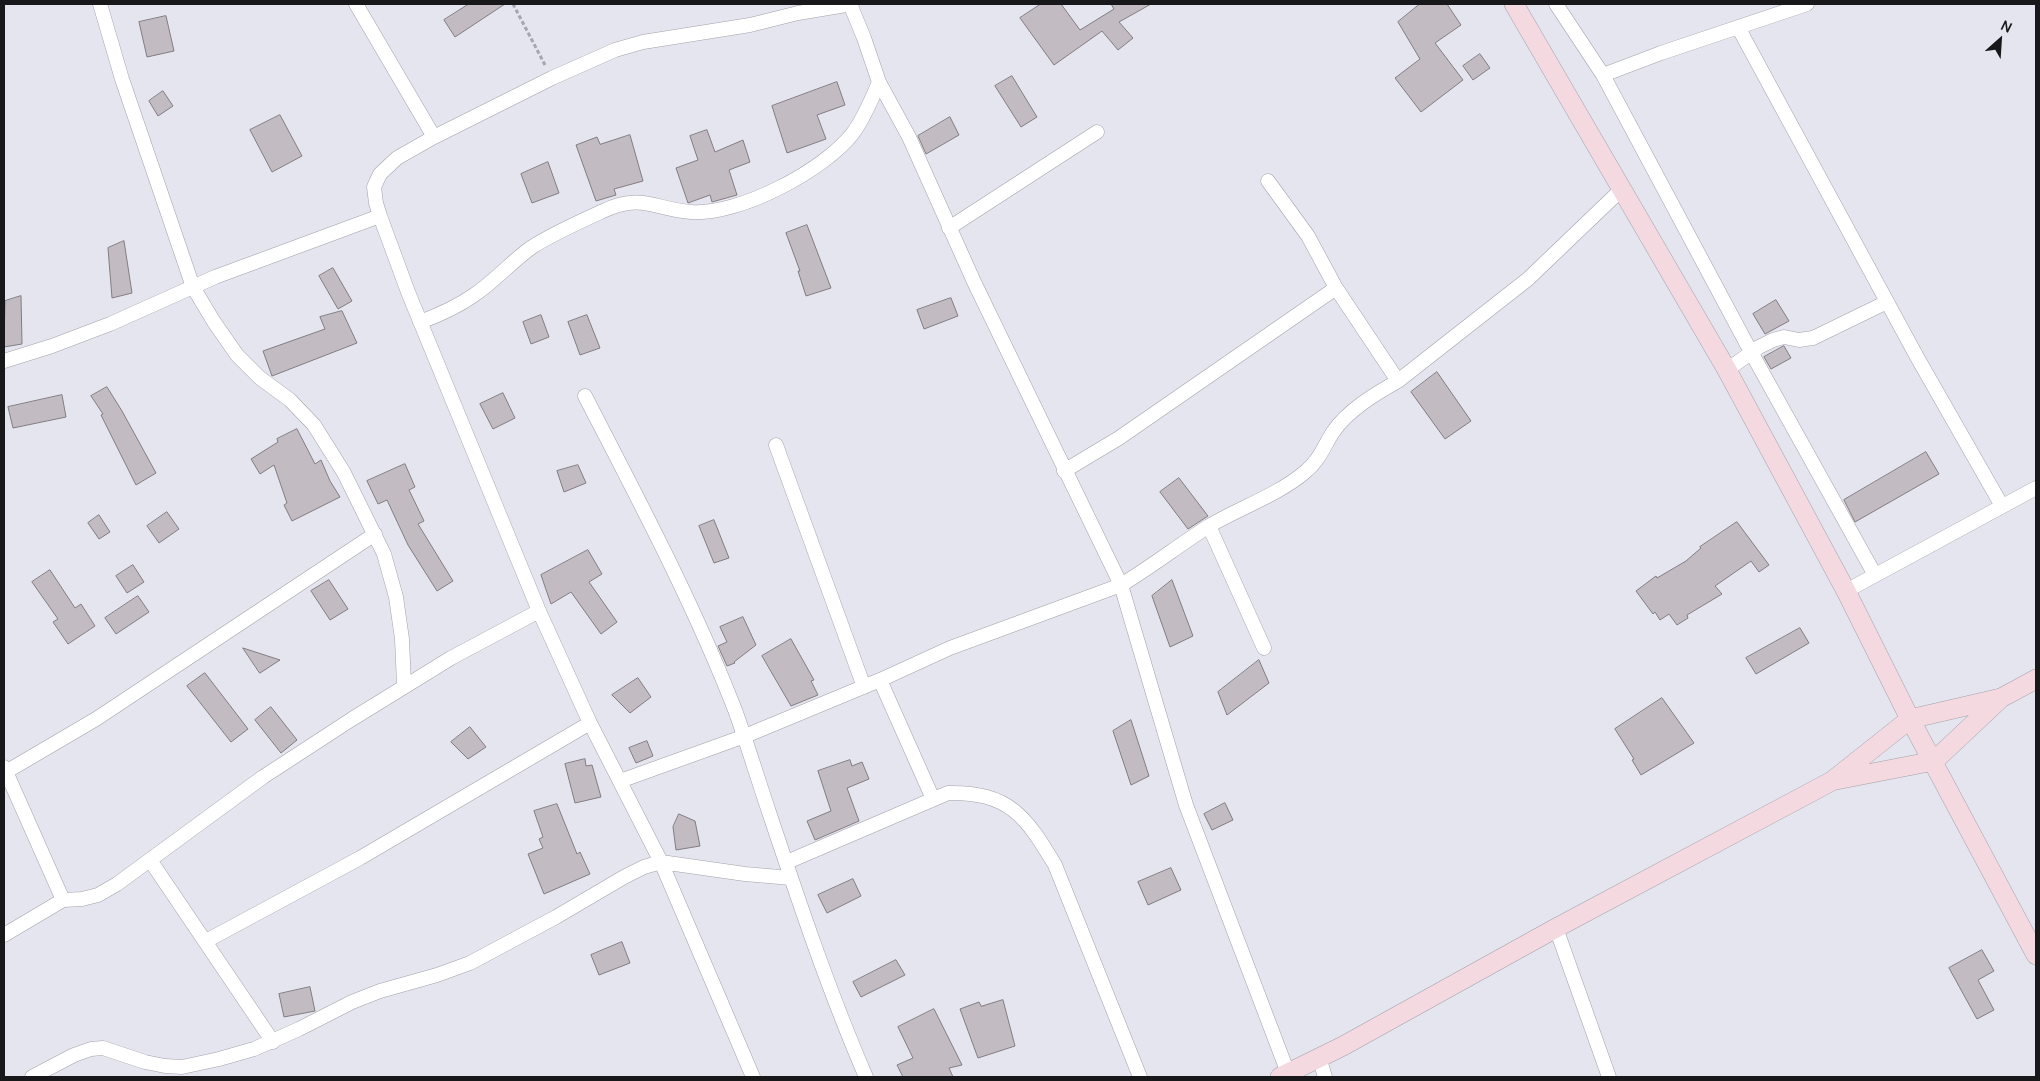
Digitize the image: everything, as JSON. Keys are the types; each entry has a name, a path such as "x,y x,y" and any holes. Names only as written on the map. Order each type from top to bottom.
{"main road":[{"path":"1514,4 1623,188 1727,370 1846,591 1910,718 2036,955"},
{"path":"1832,781 1934,761 2001,698 2036,679"},
{"path":"1284,1075 1343,1046 1556,928 1832,781 1910,718 2001,698"}],"street":[{"path":"100,4 122,79 193,287 237,355 260,378 290,400 314,425 344,473 384,554 396,597 402,640 404,686"},
{"path":"356,4 434,137"},
{"path":"752,1077 661,862 590,723 539,611 420,322 380,216 374,187 380,174 397,158 434,137 552,78 615,50 643,42 750,25 796,9 851,4 880,82 913,145 949,228 1064,471 1121,585 1186,805 1284,1075"},
{"path":"1556,4 1603,75 1751,352 1875,575"},
{"path":"1603,75 1738,26 1807,4"},
{"path":"1738,26 1887,302 2002,506"},
{"path":"420,322 444,312 475,294 533,247 603,210 622,203 640,201 691,212 709,212 758,198 824,162 854,132 880,82"},
{"path":"949,228 1097,132"},
{"path":"1268,180 1308,236 1336,288 1398,381"},
{"path":"620,781 745,736 864,687 950,648 1121,585 1209,526 1292,482 1306,472 1317,460 1333,432 1343,420 1383,389 1398,381 1528,279 1623,188"},
{"path":"4,361 52,346 110,324 193,287 380,216"},
{"path":"1064,471 1134,428 1336,288"},
{"path":"1727,370 1751,352 1773,340 1813,338 1887,302"},
{"path":"585,396 646,513 699,623 745,736 828,984 866,1077"},
{"path":"776,445 864,687"},
{"path":"1846,591 2036,488"},
{"path":"1209,526 1264,648"},
{"path":"63,900 4,770 96,719 375,534"},
{"path":"4,935 63,900 82,899 98,895 117,884 263,777 404,686 451,658 539,611"},
{"path":"880,680 933,799"},
{"path":"206,942 360,858 590,723"},
{"path":"786,862 948,793 964,793 1001,801 1019,814 1036,834 1055,866 1078,919 1140,1077"},
{"path":"150,860 273,1042"},
{"path":"32,1077 74,1055 91,1049 103,1048 146,1062 182,1067 219,1059 273,1042 352,1002 380,991 437,975 470,963 556,917 624,877 644,867 661,862 745,874 791,878"},
{"path":"1556,928 1609,1077"},
{"path":"1319,1057 1325,1077"},
{"path":"146,1062 157,1077"}],"path":[{"path":"513,4 552,78"}],"building":[{"path":"469,4 505,4 455,37 444,20"},
{"path":"1041,4 1061,4 1080,30 1114,9 1111,4 1151,4 1119,22 1133,38 1118,50 1102,31 1054,65 1020,18"},
{"path":"1420,4 1447,4 1461,25 1435,43 1463,80 1421,112 1395,78 1420,59 1398,22"},
{"path":"166,16 174,51 147,57 139,22"},
{"path":"1480,54 1490,68 1473,80 1463,66"},
{"path":"1012,76 1037,117 1021,127 995,86"},
{"path":"837,82 845,105 817,115 826,139 787,153 772,106"},
{"path":"163,91 173,106 158,116 149,101"},
{"path":"280,115 302,156 272,172 250,130"},
{"path":"950,117 959,135 926,154 918,136"},
{"path":"707,130 715,152 743,140 750,162 729,170 737,195 712,202 710,195 688,203 676,168 698,160 690,136"},
{"path":"630,135 643,181 614,189 616,195 596,201 576,145 597,137 600,144"},
{"path":"548,162 559,193 532,203 521,174"},
{"path":"807,225 831,288 806,296 798,271 800,271 786,233"},
{"path":"124,241 132,293 112,298 108,248"},
{"path":"333,268 352,301 338,309 319,276"},
{"path":"21,296 22,344 4,347 5,301"},
{"path":"951,298 958,316 924,329 917,310"},
{"path":"1776,300 1789,321 1765,334 1753,314"},
{"path":"342,311 357,343 272,376 263,351 325,329 320,317"},
{"path":"541,315 549,337 531,344 523,322"},
{"path":"587,315 600,348 580,355 568,322"},
{"path":"1784,346 1791,358 1771,369 1764,357"},
{"path":"1437,372 1471,421 1445,439 1411,392"},
{"path":"107,387 156,473 136,485 101,415 103,414 91,396"},
{"path":"503,393 515,418 493,429 480,404"},
{"path":"62,395 66,417 13,428 8,407"},
{"path":"297,429 315,464 321,460 330,481 340,497 292,521 284,505 287,503 274,465 260,474 251,459 278,442 277,439"},
{"path":"1926,452 1939,474 1855,522 1844,500"},
{"path":"405,464 415,487 409,490 424,521 418,524 453,581 437,591 408,545 387,500 378,504 367,481"},
{"path":"578,465 586,483 564,492 557,471"},
{"path":"1179,478 1208,516 1188,529 1160,492"},
{"path":"167,512 179,529 159,543 147,526"},
{"path":"99,515 110,532 99,539 88,523"},
{"path":"714,520 729,558 714,563 699,526"},
{"path":"1737,522 1769,565 1759,572 1751,561 1715,586 1722,594 1687,615 1688,618 1677,625 1669,614 1660,620 1655,612 1653,614 1636,591 1656,576 1657,578 1686,561 1700,547"},
{"path":"588,550 602,574 589,582 617,622 601,634 571,592 551,604 541,575"},
{"path":"133,565 144,582 127,593 116,576"},
{"path":"50,570 75,608 81,604 95,626 68,644 53,622 58,619 32,582"},
{"path":"329,580 348,609 330,620 311,591"},
{"path":"1172,580 1193,636 1170,647 1152,596"},
{"path":"138,596 149,612 116,634 105,618"},
{"path":"743,617 756,645 735,663 727,666 718,646 727,642 720,627"},
{"path":"1800,628 1809,643 1756,674 1746,658"},
{"path":"791,639 814,680 811,681 818,695 791,706 762,656"},
{"path":"243,648 280,660 260,673"},
{"path":"1259,660 1269,683 1227,715 1218,692"},
{"path":"205,673 248,729 231,742 187,686"},
{"path":"638,678 651,697 630,713 612,695"},
{"path":"1662,698 1694,743 1641,775 1632,760 1634,759 1615,729"},
{"path":"271,707 297,740 281,753 255,720"},
{"path":"1131,720 1149,776 1131,785 1113,731"},
{"path":"470,727 486,747 468,759 451,742"},
{"path":"647,741 653,756 636,763 629,748"},
{"path":"585,759 586,766 592,765 601,797 575,803 565,764"},
{"path":"850,760 852,766 862,762 869,779 847,788 859,821 815,840 807,821 831,811 818,771"},
{"path":"1225,803 1233,820 1212,830 1204,814"},
{"path":"557,804 577,854 580,852 590,874 544,894 528,854 543,848 539,839 543,837 534,811"},
{"path":"679,814 695,821 700,846 676,850 673,827"},
{"path":"1171,868 1181,890 1148,905 1138,882"},
{"path":"853,879 861,896 827,913 818,895"},
{"path":"622,942 630,963 599,975 591,955"},
{"path":"1982,950 1994,971 1978,980 1994,1010 1977,1019 1949,968"},
{"path":"896,960 905,975 861,997 853,982"},
{"path":"310,987 315,1011 284,1017 279,994"},
{"path":"1003,1000 1015,1046 978,1058 960,1009 979,1002 981,1006"},
{"path":"934,1009 962,1065 949,1068 953,1077 903,1077 897,1065 913,1058 898,1027"}]}
